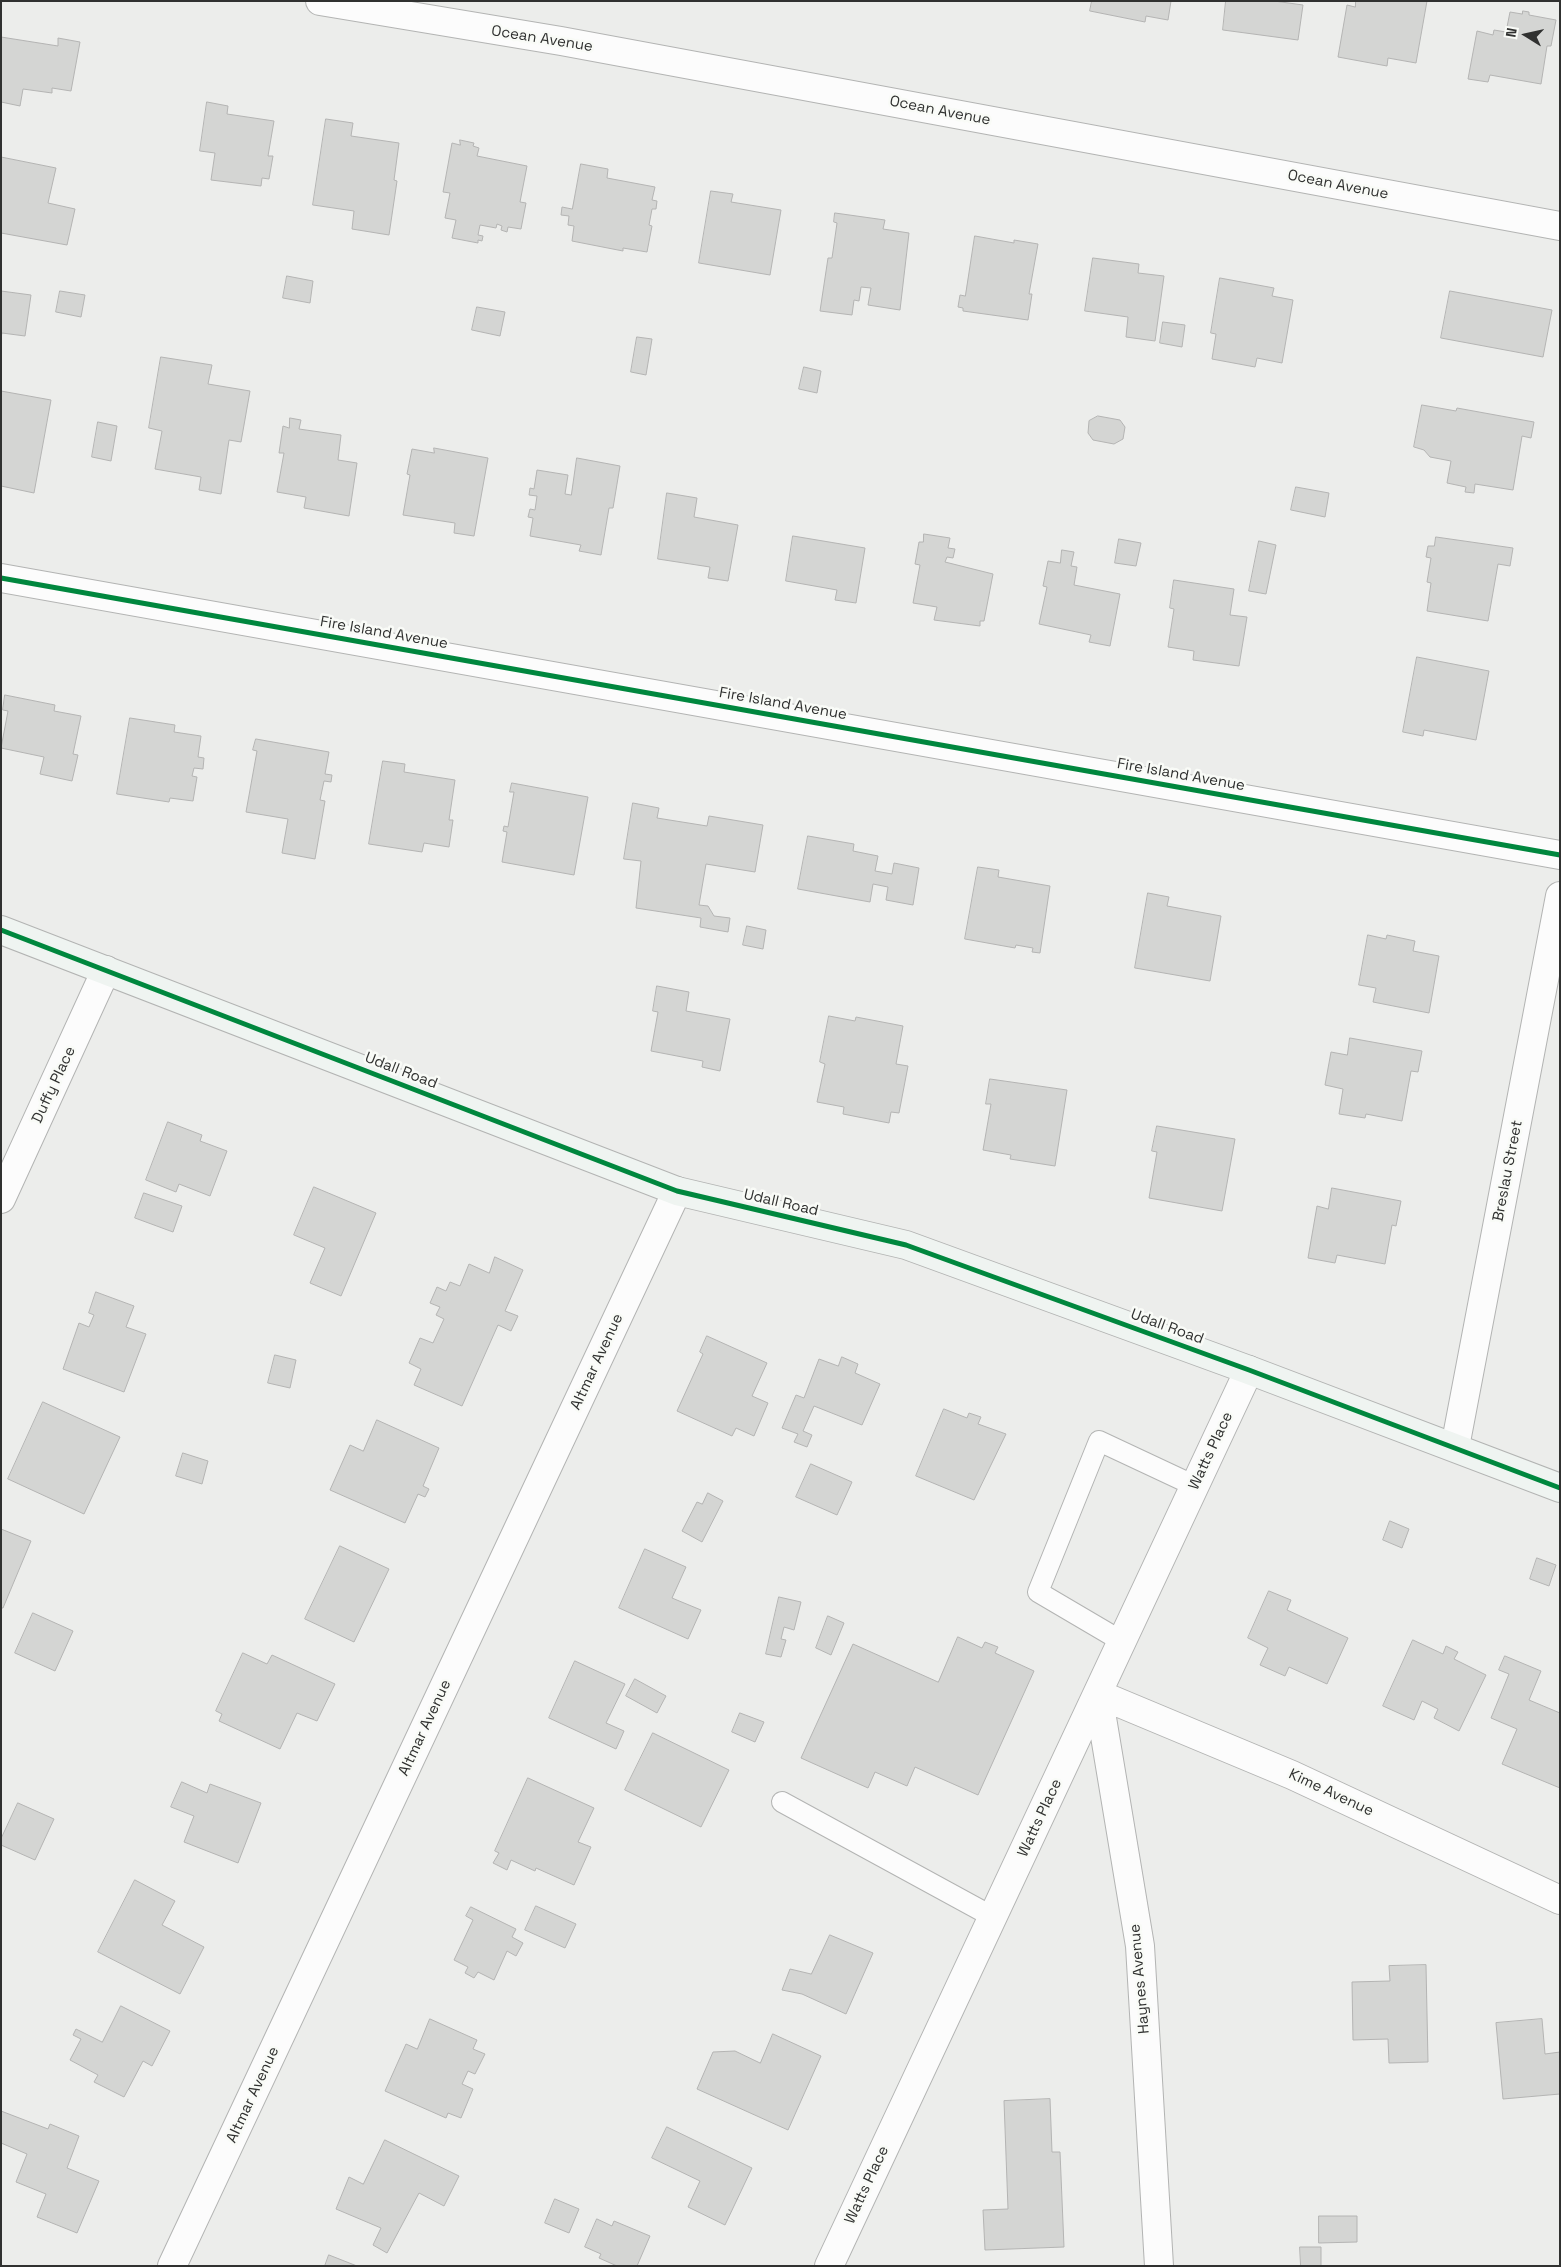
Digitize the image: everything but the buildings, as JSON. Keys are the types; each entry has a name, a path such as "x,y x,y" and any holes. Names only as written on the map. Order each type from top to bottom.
{"street":[{"name":"Ocean Avenue","path":"320,1 561,41 1560,226"},
{"name":"Fire Island Avenue","path":"1,578 1560,855"},
{"name":"Breslau Street","path":"1455,1447 1556,944 1560,896"},
{"name":"Udall Road","path":"1,930 677,1191 906,1245 1249,1370 1560,1488"},
{"name":"Duffy Place","path":"1,1199 106,970"},
{"name":"Altmar Avenue","path":"172,2266 677,1191"},
{"name":"Watts Place","path":"829,2266 1249,1370"},
{"name":"Kime Avenue","path":"1098,1694 1292,1775 1560,1900"},
{"name":"Haynes Avenue","path":"1098,1694 1140,1946 1159,2266"}],"lane":[{"path":"1123,1642 1038,1592 1099,1442 1195,1486"},
{"path":"782,1802 993,1917"}],"cycle path":[{"path":"1,578 1560,855"},
{"path":"1,930 677,1191 906,1245 1249,1370 1560,1488"}]}
